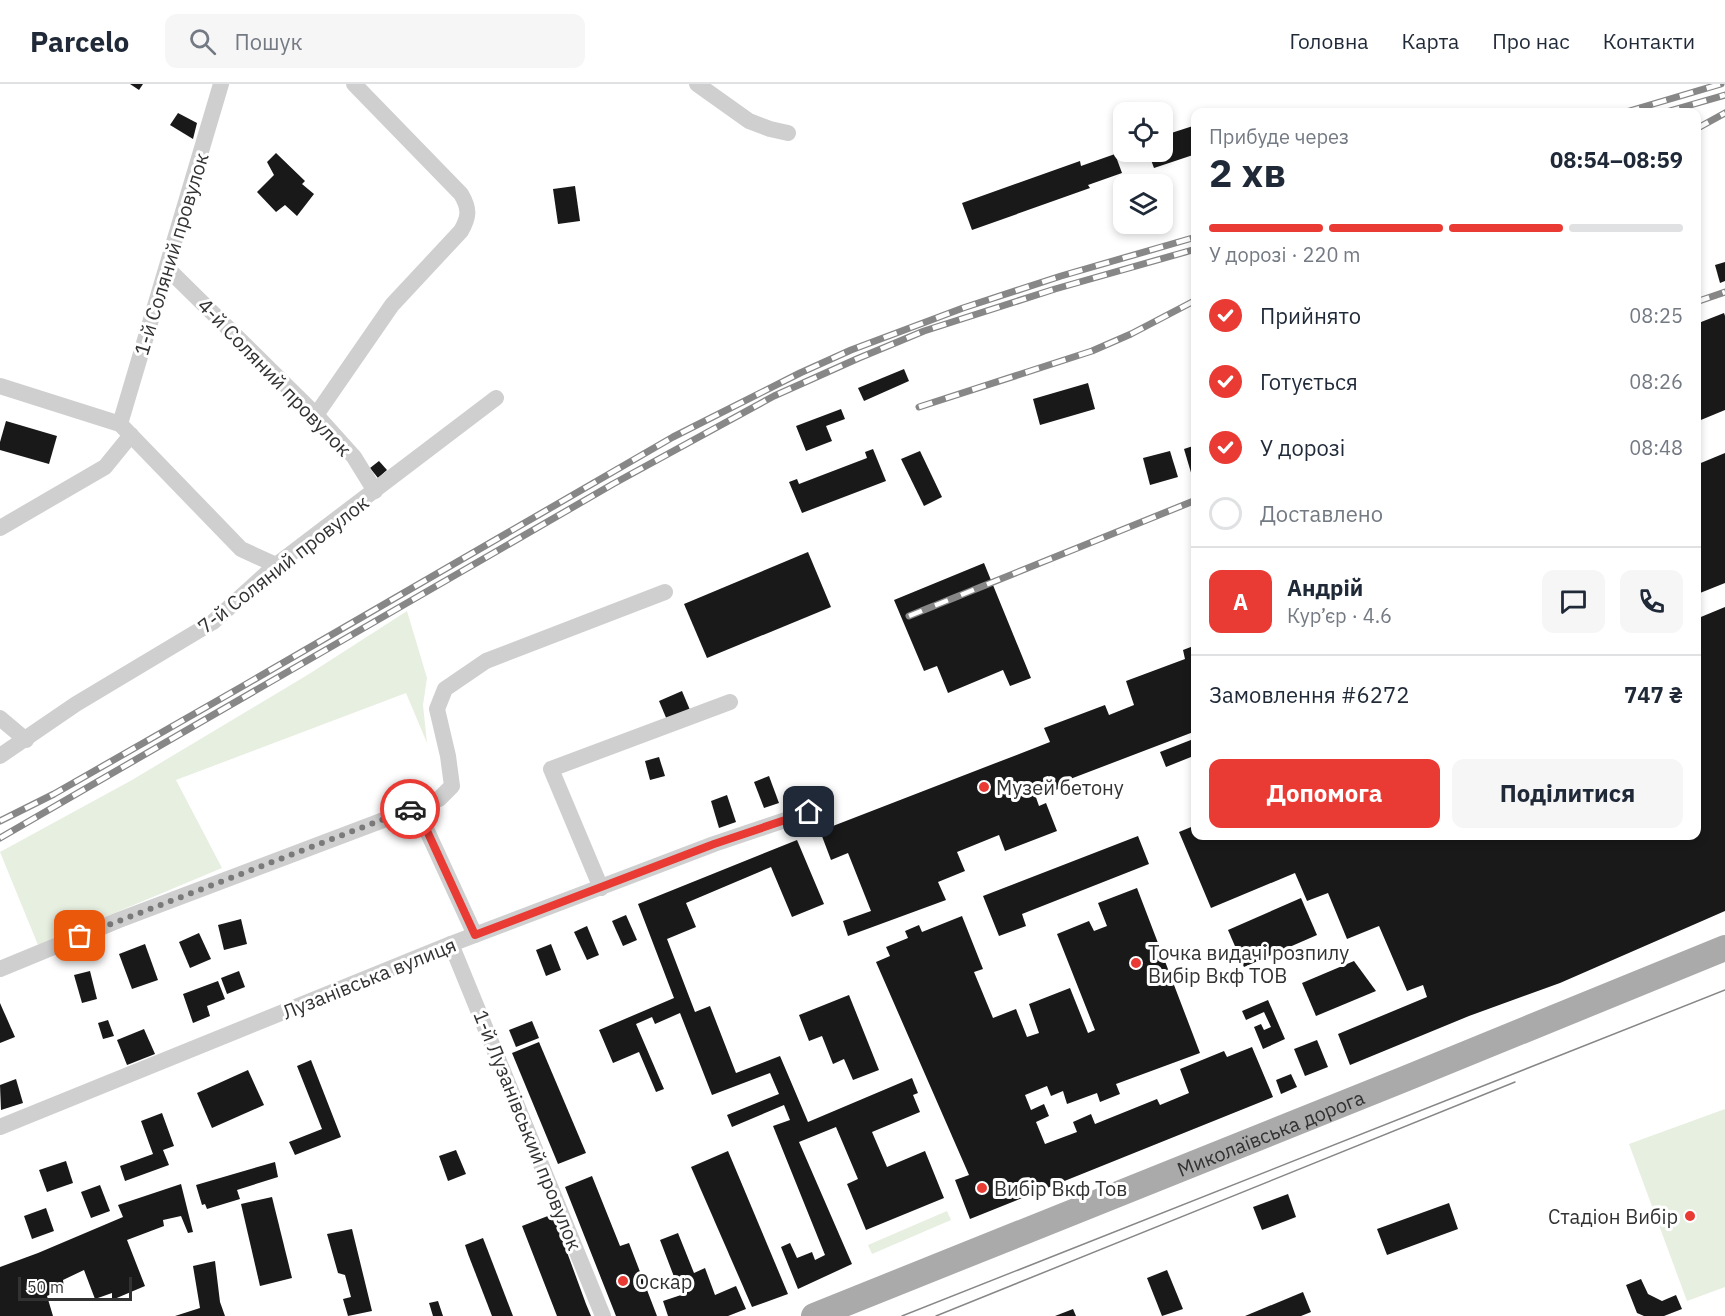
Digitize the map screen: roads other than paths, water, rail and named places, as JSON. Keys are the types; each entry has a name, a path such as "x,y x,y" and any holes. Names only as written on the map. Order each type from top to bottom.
{"main road":[{"name":"Миколаївська дорога","path":"814,1316 1725,948"}],"street":[{"name":"1-й Соляний провулок","path":"0,528 105,467 125,430 167,268 221,84"},
{"path":"316,415 392,305 460,231 466,222 468,213 467,204 461,194 354,84"},
{"path":"697,84 748,121 788,133"},
{"name":"4-й Соляний провулок","path":"167,268 316,415 354,457 375,491"},
{"path":"0,386 125,430 241,549 276,565"},
{"name":"7-й Соляний провулок","path":"0,756 76,704 213,622 276,565 496,398"},
{"path":"0,969 119,920 439,799 452,786 448,756 437,710 445,688 486,661 666,592"},
{"path":"601,888 551,769 730,702"},
{"path":"0,718 26,740"},
{"path":"416,807 475,935"},
{"name":"Лузанівська вулиця","path":"0,1127 451,944 714,844 809,812"},
{"name":"1-й Лузанівський провулок","path":"451,944 603,1316"}],"tram line":[{"path":"902,1316 1725,990"},
{"path":"936,1316 1515,1082"}],"railway":[{"path":"1640,108 1721,84"},
{"path":"1680,108 1725,95"},
{"path":"1701,126 1725,113"},
{"path":"0,821 54,794 673,437 800,373 851,350 963,308 1061,276 1191,238"},
{"path":"0,838 613,484 774,396 924,331 1055,289 1191,250"},
{"path":"1701,300 1725,292"},
{"path":"919,407 1092,351 1131,334 1191,303"},
{"path":"909,616 1191,502"}],"place":[{"name":"Музей бетону","path":"984,787"},
{"name":"Точка видачі розпилу Вибір Вкф ТОВ","path":"1136,963"},
{"name":"Вибір Вкф Тов","path":"982,1188"},
{"name":"Стадіон Вибір","path":"1690,1216"},
{"name":"Оскар","path":"623,1281"}]}
